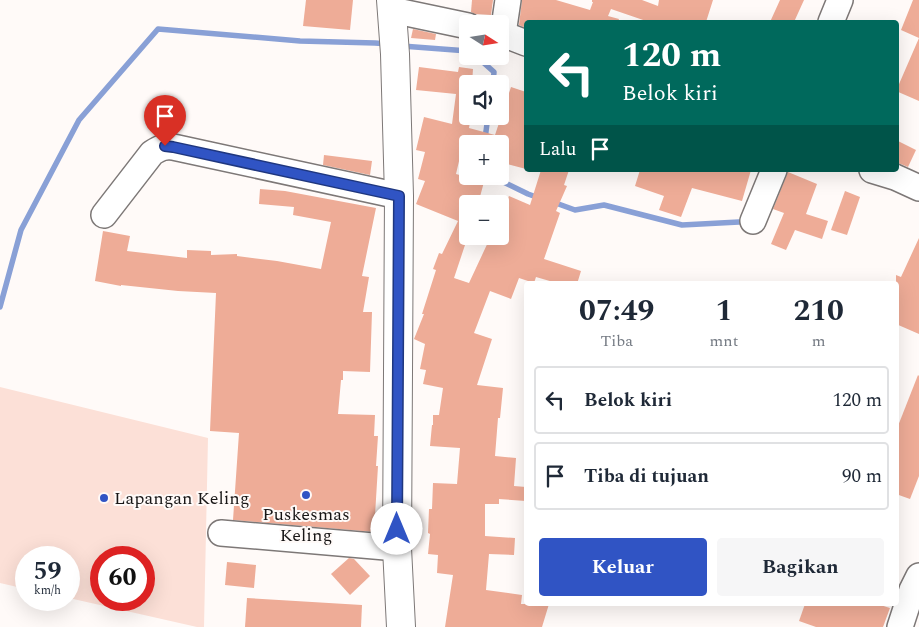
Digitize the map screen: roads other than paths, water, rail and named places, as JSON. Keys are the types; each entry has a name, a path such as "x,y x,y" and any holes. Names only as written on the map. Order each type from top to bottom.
{"main road":[{"path":"392,5 399,196 397,548 401,627"}],"street":[{"path":"505,15 508,0"},
{"path":"832,20 840,0"},
{"path":"392,5 459,24"},
{"path":"509,37 524,42"},
{"path":"104,215 152,153 158,148 165,146 399,196"},
{"path":"753,221 773,172"},
{"path":"879,172 919,188"},
{"path":"221,533 397,548"},
{"path":"900,627 912,590 919,576"}],"waterway":[{"path":"0,307 21,230 79,120 158,29 300,41 388,44"},
{"path":"402,46 459,50"},
{"path":"486,65 494,72 494,75"},
{"path":"486,135 487,125"},
{"path":"509,185 539,198"},
{"path":"553,202 575,210 604,205 682,225 739,222"}],"place":[{"name":"Puskesmas Keling","path":"306,495"},
{"name":"Lapangan Keling","path":"104,498"}]}
